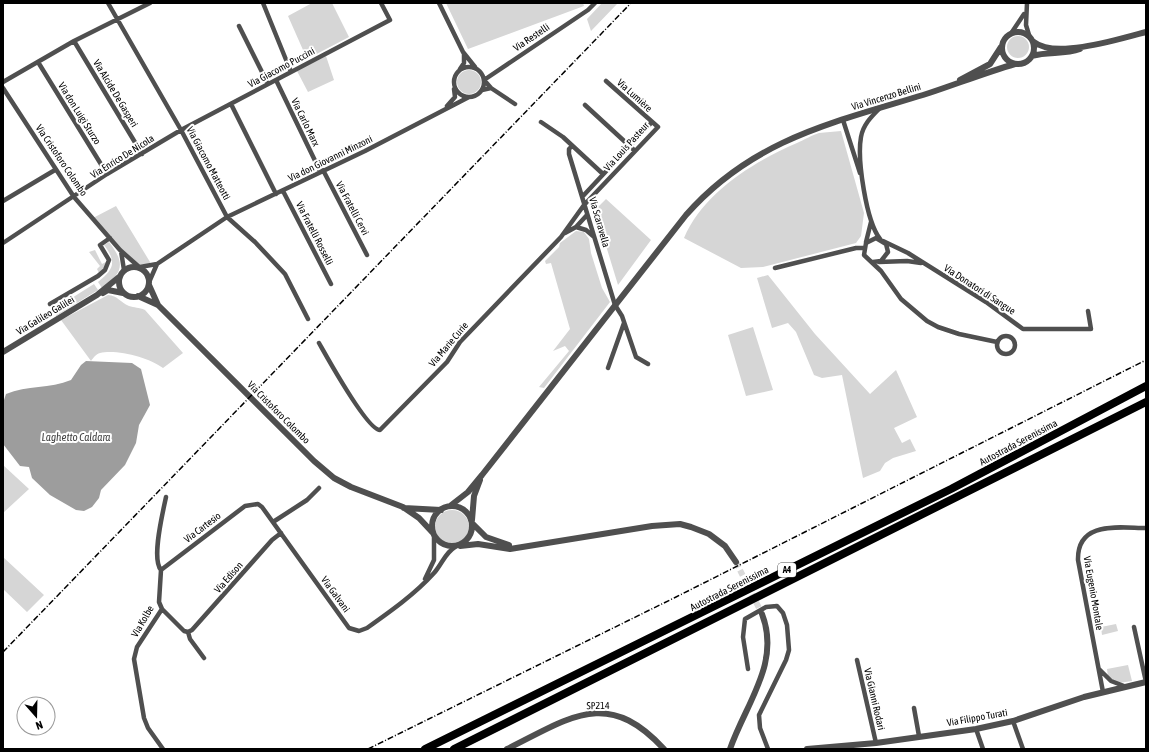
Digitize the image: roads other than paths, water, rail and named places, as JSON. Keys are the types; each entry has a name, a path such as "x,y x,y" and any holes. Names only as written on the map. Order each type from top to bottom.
{"highway":[{"name":"Autostrada Serenissima","path":"425,749 951,489 1146,386"},
{"name":"Autostrada Serenissima","path":"454,749 1146,402"}],"street":[{"name":"Via Giacomo Matteotti","path":"108,3 181,130 227,217 255,242 285,274 308,319"},
{"path":"3,82 74,41 150,3"},
{"path":"263,3 291,72"},
{"name":"Via Giacomo Puccini","path":"181,130 390,20 382,3"},
{"path":"439,3 463,52 482,74 484,80 491,88 515,104"},
{"name":"Via Restelli","path":"484,80 588,10 594,3"},
{"path":"1027,3 1026,25 1029,35 1034,42 1032,56"},
{"path":"1012,32 1026,10"},
{"path":"239,26 268,84"},
{"path":"1012,32 1022,31 1029,35"},
{"name":"Via Vincenzo Bellini","path":"934,91 975,73 990,64 1005,38 1012,32"},
{"name":"Via Vincenzo Bellini","path":"1034,42 1045,48 1057,50 1146,33"},
{"name":"Via Alcide De Gasperi","path":"74,41 142,154"},
{"path":"1002,45 1004,56 1015,64"},
{"name":"Via Vincenzo Bellini","path":"450,506 468,492 686,215 723,178 747,161 776,145 802,134 1015,64 1023,63 1032,56 1067,53 1089,45"},
{"path":"463,52 464,63 454,77 454,86 459,94 469,97 475,96 482,90 491,88"},
{"name":"Via don Luigi Sturzo","path":"38,62 107,174"},
{"path":"460,69 468,66 476,68"},
{"name":"Via Carlo Marx","path":"276,80 321,171"},
{"path":"482,90 484,80"},
{"name":"Via Lumière","path":"606,81 652,122"},
{"name":"Via don Giovanni Minzoni","path":"440,112 453,101 455,93 454,86"},
{"name":"Via Cristoforo Colombo","path":"3,88 74,197 120,250 139,267"},
{"name":"Via don Giovanni Minzoni","path":"157,264 227,217 365,151 469,97"},
{"path":"231,104 276,194"},
{"path":"585,105 635,151"},
{"path":"862,180 861,136 868,119 881,108"},
{"path":"843,120 862,180 870,216 870,228 865,246 866,258 875,262 901,300 927,321 938,327 959,334 997,342"},
{"path":"541,122 572,146 603,175 607,181"},
{"name":"Via Louis Pasteur","path":"583,196 652,122 658,127 585,205"},
{"name":"Via Enrico De Nicola","path":"3,243 107,174 181,130"},
{"name":"Via Scaravella","path":"572,146 569,149 569,154 615,305 624,323 636,357 648,364"},
{"path":"3,201 55,170"},
{"name":"Via Fratelli Cervi","path":"321,171 368,255"},
{"name":"Via Fratelli Rosselli","path":"283,191 331,284"},
{"name":"Via Marie Curie","path":"319,343 362,413 373,427 380,430 447,362 468,334 561,237 585,205"},
{"path":"561,237 576,227 587,215"},
{"path":"870,216 888,252 884,261 883,273"},
{"path":"576,227 586,230 594,236"},
{"path":"50,304 98,276 105,270 109,260 100,245 110,238"},
{"path":"775,268 865,246 872,239 882,240"},
{"name":"Via Donatori di Sangue","path":"882,240 902,250 992,306 1023,329 1091,329 1088,311"},
{"name":"Via Cristoforo Colombo","path":"120,250 124,270"},
{"path":"875,262 912,261 926,265"},
{"path":"883,273 885,266 890,262"},
{"path":"157,264 145,292 138,296 128,296 123,293 119,286 119,277 124,270 133,266 139,267 157,264"},
{"path":"139,267 148,274 149,282"},
{"name":"Via Galileo Galilei","path":"97,295 119,277"},
{"name":"Via Cristoforo Colombo","path":"149,282 158,305"},
{"name":"Via Galileo Galilei","path":"3,352 97,295 108,290 123,293"},
{"name":"Via Cristoforo Colombo","path":"138,296 158,305 257,405 334,478 350,487 403,507 420,518 433,534"},
{"path":"608,368 624,323"},
{"path":"1008,336 1013,339 1014,348 1010,352 1001,353 997,348 997,342 1000,337 1008,336"},
{"path":"457,546 470,536 474,496 482,475"},
{"path":"273,522 307,500 319,488"},
{"name":"Via Kolbe","path":"163,749 148,728 144,718 134,659 138,647 162,609 159,602 161,570 158,566 157,554 166,497"},
{"name":"Via Galvani","path":"255,504 262,507 349,628 355,631 367,628 395,608 435,572 447,554 457,546"},
{"name":"Via Cartesio","path":"161,570 245,506 255,504"},
{"path":"516,548 486,537 472,522 463,509 450,506 441,510 433,520 433,534 442,544 457,546 478,544 510,549 652,526 680,524 709,534 725,546 736,562"},
{"name":"Via Cristoforo Colombo","path":"403,507 441,510"},
{"name":"Via Eugenio Montale","path":"1103,692 1078,560 1079,549 1088,535 1098,529 1146,528"},
{"name":"Via Edison","path":"188,632 192,630 272,540 281,533"},
{"name":"Via Galvani","path":"421,585 433,564 433,534"},
{"path":"748,669 743,637 745,619 766,607 777,606 783,613 787,625 789,650 786,660 759,715 760,728 768,749"},
{"path":"162,609 184,631 188,632 190,639 204,658"},
{"path":"730,749 768,658 768,631 762,614"},
{"path":"1134,627 1146,682"},
{"name":"Via Gianni Rodari","path":"857,660 876,743"},
{"path":"1099,669 1111,682 1126,686"},
{"name":"Via Filippo Turati","path":"807,749 876,743 976,728 1013,720 1103,692 1146,682"},
{"path":"914,708 919,736"},
{"name":"SP214","path":"507,749 575,716 608,713 623,717 638,725 664,749"},
{"path":"1013,720 1023,749"},
{"path":"976,728 983,749"},
{"path":"726,749 735,736"}],"water":[{"name":"Laghetto Caldara","path":"86,361 132,363 141,369 150,405 139,425 136,443 125,465 101,490 99,498 92,507 84,511 76,510 50,495 32,478 29,467 20,466 3,444 3,403 6,394 14,391 55,385 71,380 81,365"}],"tunnel":[{"path":"736,562 762,614"}],"railway":[{"path":"3,652 631,3"},
{"path":"368,749 676,597 1146,360"}]}
